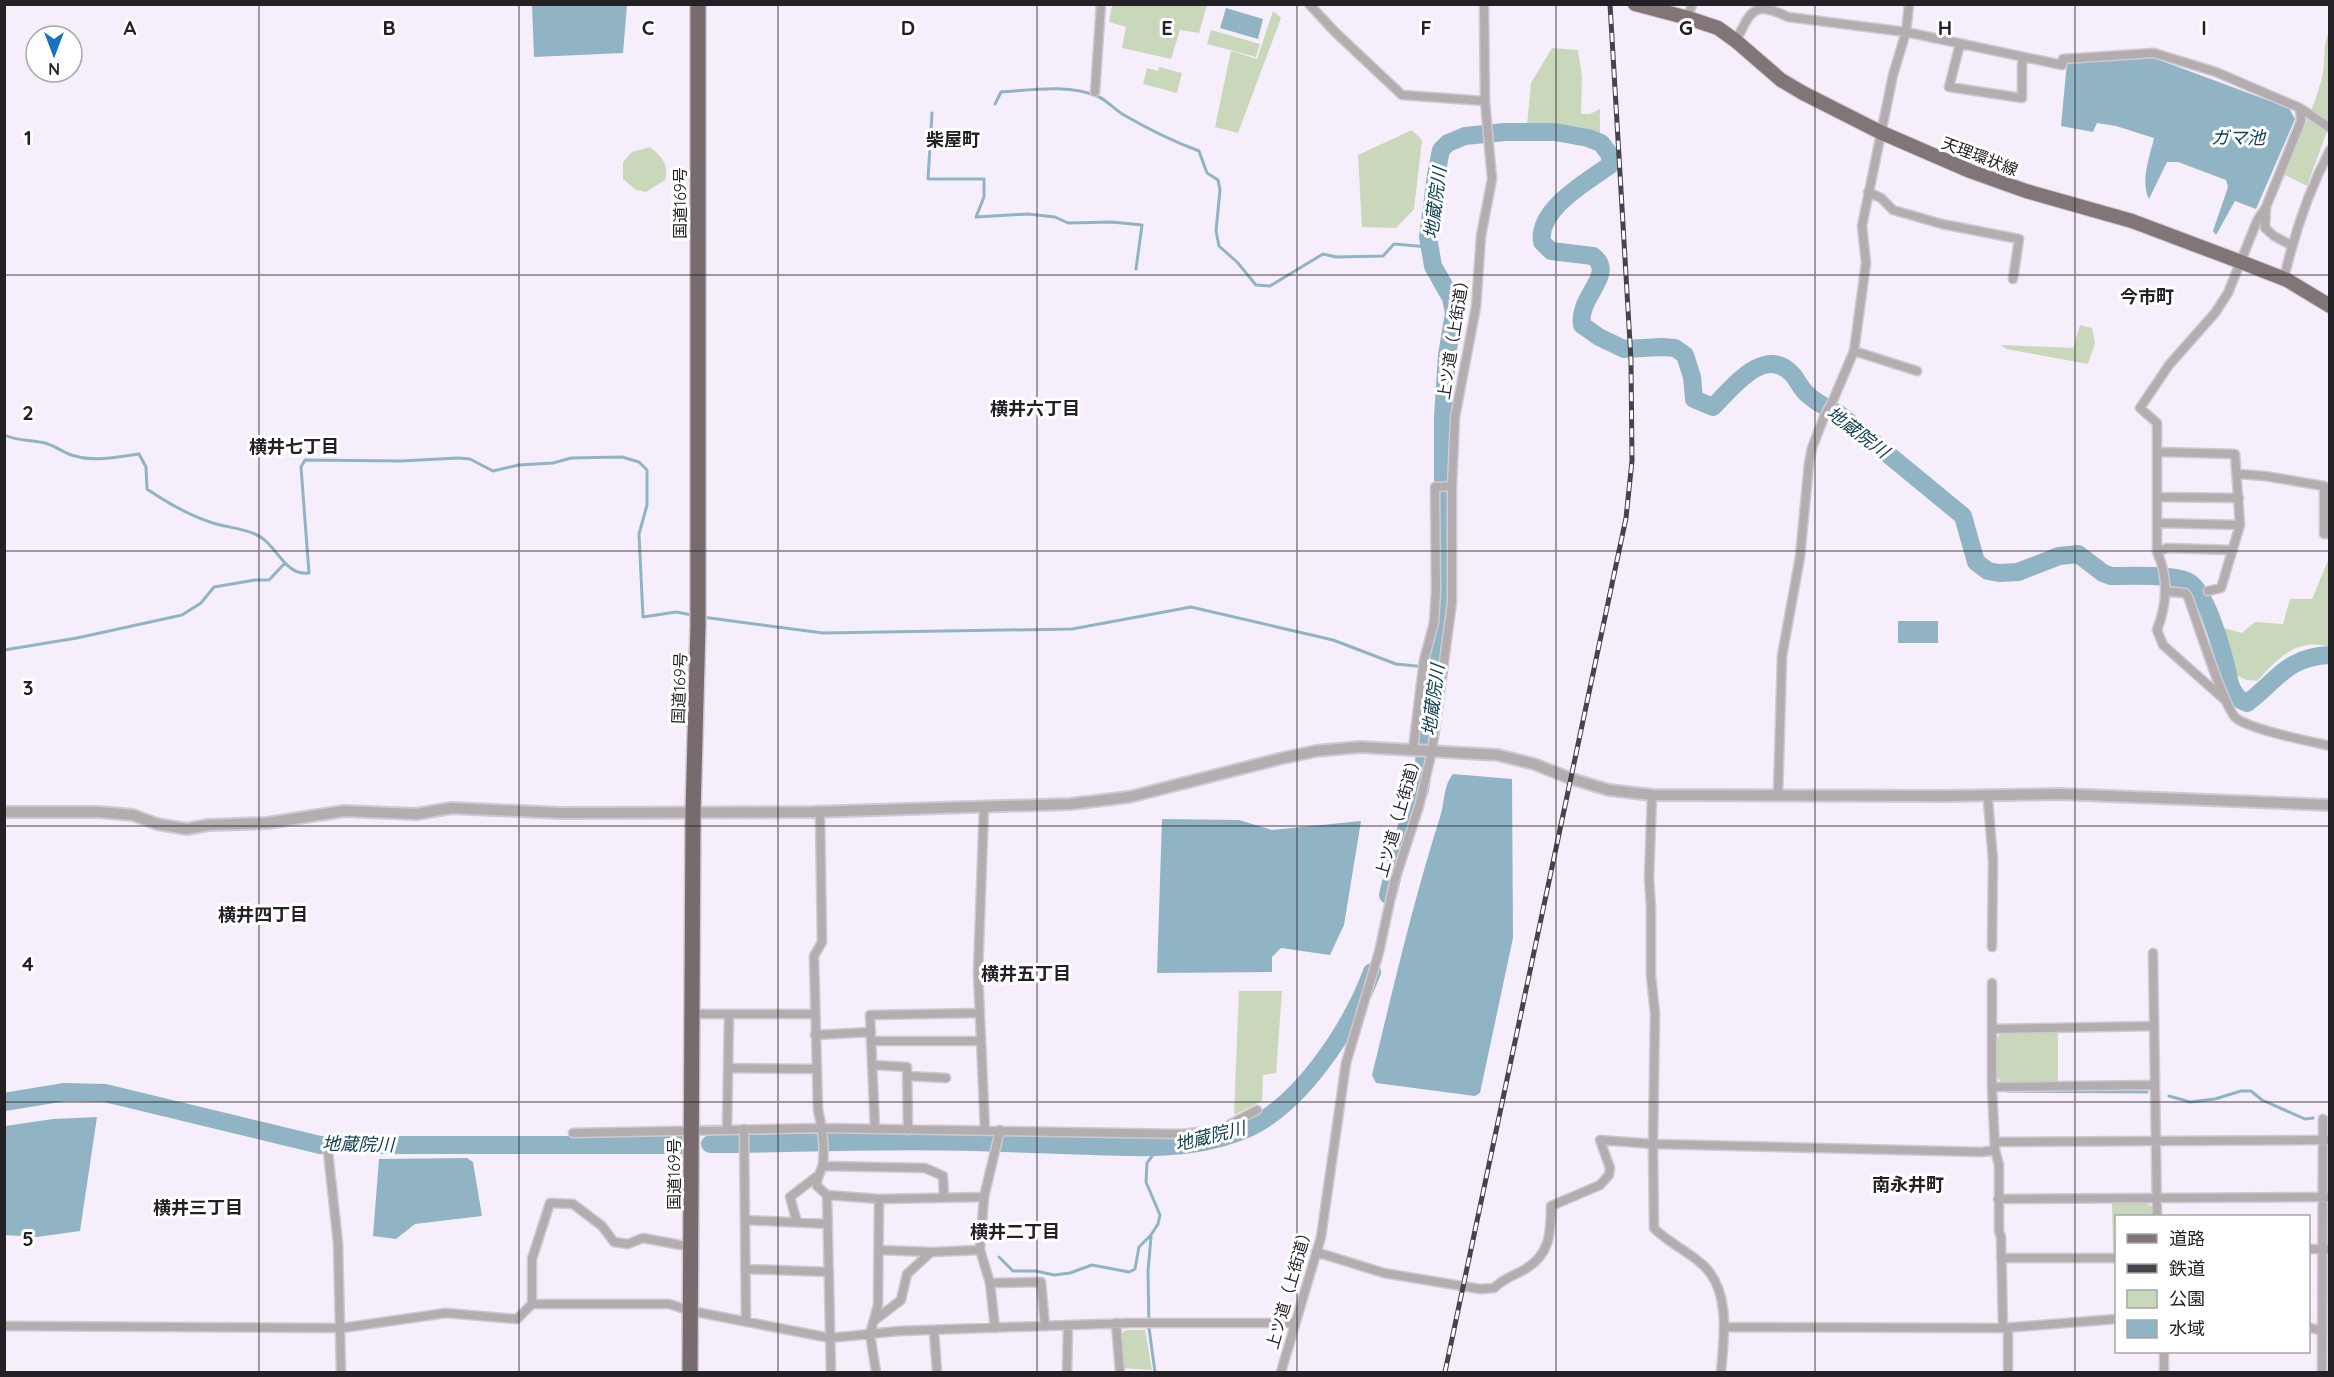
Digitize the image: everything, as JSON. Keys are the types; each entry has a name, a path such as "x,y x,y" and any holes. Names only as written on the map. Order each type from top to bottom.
{"highway":[{"name":"国道169号","path":"690,1372 693,812 698,636 698,4"}],"main road":[{"name":"天理環状線","path":"1635,4 1690,11 1736,41 1780,80 1880,132 2026,191 2132,221 2241,262 2283,279 2330,306"}],"street":[{"path":"1095,92 1101,4"},
{"path":"1309,4 1402,95 1485,101"},
{"name":"上ツ道（上街道）","path":"1281,1372 1324,1217 1346,1063 1379,952 1394,883 1419,806 1432,751 1452,602 1450,486 1455,417 1476,307 1481,236 1492,179 1485,101 1484,4"},
{"path":"1778,795 1782,656 1800,557 1810,456 1824,417 1854,351 1866,263 1862,226 1880,132 1906,32 1909,4"},
{"path":"1736,41 1749,15 1757,9 1775,11 1788,17 1906,32 2062,64 2063,59 2154,53 2216,72 2300,108 2330,128"},
{"path":"1960,44 1949,87 2022,99 2022,57"},
{"path":"2226,701 2163,645 2157,630 2164,611 2165,569 2157,552 2159,452 2157,423 2140,408 2169,365 2215,313 2228,293 2301,121 2300,108"},
{"path":"2283,279 2291,245 2315,178 2330,150"},
{"path":"1868,192 1881,198 1893,210 1942,224 2019,240 2013,279"},
{"path":"2266,207 2265,228 2291,245"},
{"path":"1854,351 1917,371"},
{"path":"2159,452 2235,454 2240,525 2221,588 2208,591"},
{"path":"2238,474 2324,486 2324,534 2330,534"},
{"path":"1413,749 1424,660 1434,623 1435,487 1450,486"},
{"path":"2157,497 2239,498"},
{"path":"2157,523 2240,525"},
{"path":"2157,552 2167,548 2233,550"},
{"path":"2165,588 2191,596 2230,712 2244,722 2286,736 2330,746"},
{"path":"4,813 99,812 133,815 157,824 187,829 208,825 267,823 344,812 416,814 452,808 560,813 820,812 1071,804 1129,797 1316,751 1360,747 1498,755 1534,764 1609,790 1652,795 2060,794 2330,805"},
{"path":"1652,795 1649,878 1655,1032 1654,1228 1663,1238 1704,1265 1718,1284 1725,1327 1721,1372"},
{"path":"1988,801 1993,860 1992,948"},
{"path":"984,807 978,972 985,1130"},
{"path":"797,1222 790,1197 816,1178 823,1166 818,1110 814,956 822,942 820,812"},
{"path":"2154,953 2157,1215"},
{"path":"1992,983 1992,1087 1995,1146 1999,1165 1998,1199 2008,1372"},
{"path":"875,1129 870,1015 980,1013"},
{"path":"691,1014 815,1014"},
{"path":"727,1130 729,1014"},
{"path":"1992,1029 2154,1026"},
{"path":"815,1035 981,1041"},
{"path":"872,1065 907,1067 908,1130"},
{"path":"728,1068 817,1069"},
{"path":"907,1076 946,1078"},
{"path":"1992,1087 2155,1085"},
{"path":"573,1133 744,1129 822,1137 875,1129 1182,1134 1219,1130 1257,1110"},
{"path":"2322,1372 2322,1330 2326,1299 2326,1140 2323,1119"},
{"path":"744,1129 746,1322"},
{"path":"995,1328 990,1283 980,1250 984,1197 1000,1130"},
{"path":"1316,1252 1384,1273 1480,1289 1494,1288 1501,1280 1534,1264 1546,1248 1551,1234 1551,1206 1600,1185 1609,1175 1610,1168 1599,1140 1653,1144 1982,1152 1995,1146 2157,1141 2326,1140"},
{"path":"328,1152 338,1243 342,1328 341,1372"},
{"path":"823,1166 925,1168 943,1176 944,1198"},
{"path":"816,1178 817,1186 827,1195 879,1199 984,1197"},
{"path":"827,1195 831,1372"},
{"path":"1998,1199 2326,1197"},
{"path":"876,1372 870,1334 878,1305 879,1199"},
{"path":"532,1305 532,1259 550,1203 573,1204 602,1226 614,1242 628,1244 643,1238 691,1247"},
{"path":"745,1220 828,1224"},
{"path":"2310,1249 2326,1249"},
{"path":"879,1250 931,1252 980,1250"},
{"path":"875,1320 901,1300 907,1275 931,1252"},
{"path":"2001,1258 2115,1258"},
{"path":"745,1269 829,1272"},
{"path":"990,1283 1041,1282 1045,1326"},
{"path":"4,1326 342,1328 446,1313 516,1319 532,1305 669,1304 691,1311 830,1338 934,1330 1116,1323 1295,1323"},
{"path":"1725,1327 2006,1328 2115,1319"},
{"path":"1116,1323 1120,1372"},
{"path":"1067,1372 1068,1325"},
{"path":"2310,1327 2322,1330"},
{"path":"934,1330 937,1372"},
{"path":"2164,1353 2164,1372"}],"green space":[{"path":"1112,4 1207,5 1199,33 1180,30 1171,59 1122,48 1126,27 1109,22"},
{"path":"1273,11 1281,18 1238,133 1215,127 1231,51 1257,59"},
{"path":"1211,30 1260,44 1256,57 1207,44"},
{"path":"2329,32 2329,126 2307,186 2283,174 2318,90"},
{"path":"1552,48 1578,50 1582,77 1581,114 1590,114 1600,109 1600,135 1578,127 1527,126 1531,83"},
{"path":"1159,67 1182,73 1177,93 1143,84 1147,68 1158,71"},
{"path":"1412,130 1422,140 1414,209 1396,228 1362,227 1358,155"},
{"path":"650,147 664,161 665,180 646,192 636,190 623,179 623,162 632,152"},
{"path":"2080,325 2092,328 2095,343 2088,364 2006,349 2001,345 2073,348"},
{"path":"2329,558 2329,647 2307,645 2288,652 2257,681 2247,680 2227,672 2199,604 2205,602 2224,628 2242,633 2255,622 2283,624 2290,599 2312,599"},
{"path":"1239,991 1282,991 1276,1073 1263,1075 1262,1101 1234,1115"},
{"path":"2001,1033 2058,1033 2058,1082 2002,1082 1997,1078 1997,1038"},
{"path":"2112,1203 2147,1203 2152,1207 2153,1215 2115,1215 2115,1254 2113,1254"},
{"path":"1126,1330 1145,1330 1152,1370 1122,1368 1119,1336"}],"water":[{"path":"532,5 627,5 623,53 534,57"},
{"path":"1226,8 1263,19 1258,39 1220,28"},
{"name":"ガマ池","path":"2154,58 2289,108 2295,119 2256,209 2235,201 2216,235 2213,231 2228,187 2226,180 2178,162 2167,162 2149,199 2145,184 2154,138 2116,126 2097,123 2093,132 2061,126 2067,62"},
{"path":"1898,621 1938,621 1938,643 1898,643"},
{"path":"1453,774 1512,779 1513,938 1480,1093 1475,1096 1376,1083 1372,1075 1412,913 1442,812 1446,789"},
{"path":"1162,819 1239,820 1272,830 1361,821 1344,925 1330,955 1281,948 1272,957 1272,972 1157,973"},
{"path":"97,1117 80,1231 37,1237 5,1235 5,1126 53,1119"},
{"path":"467,1158 473,1162 482,1216 415,1224 396,1239 373,1236 379,1159"}],"waterway":[{"path":"995,104 1001,92 1050,89 1086,92 1101,98 1121,113 1151,130 1199,151 1207,173 1218,180 1220,190 1216,231 1219,246 1237,262 1256,285 1270,286 1323,254 1336,257 1383,256 1394,244 1429,247"},
{"path":"932,113 928,179 984,179 984,197 976,217 1028,214 1055,217 1068,223 1112,222 1142,225 1136,269"},
{"name":"地蔵院川","path":"1388,895 1398,853 1420,789 1447,588 1443,495 1443,417 1447,355 1454,313 1451,298 1433,266 1428,237 1441,150 1448,143 1465,136 1505,132 1555,132 1588,138 1601,143 1610,155 1610,165 1577,188 1555,208 1547,218 1542,242 1551,251 1593,256 1599,263 1601,270 1599,278 1585,305 1582,325 1599,337 1624,349 1675,348 1685,355 1692,377 1694,399 1713,407 1750,372 1761,366 1772,364 1782,367 1793,375 1811,397 1839,414 1963,516 1976,562 1988,571 2018,572 2059,556 2078,554 2103,573 2111,576 2163,577 2189,582 2201,597 2212,620 2232,689 2238,698 2247,703 2293,665 2303,660 2330,655"},
{"path":"4,435 45,443 83,458 139,454 146,467 147,489 178,508 202,519 244,530 263,538 286,564 300,573 309,573 301,467 305,460 401,461 458,458 470,459 493,471 519,465 553,463 571,458 622,457 639,462 647,470 647,505 639,534 643,617 676,612 692,615"},
{"path":"4,650 77,638 182,615 201,603 214,587 269,580 285,563"},
{"path":"702,617 823,633 1072,629 1191,607 1333,640 1396,664 1436,668"},
{"name":"地蔵院川","path":"710,1144 940,1141 1147,1147 1184,1145 1221,1138 1261,1121 1282,1106 1301,1087 1320,1065 1351,1018 1372,972"},
{"path":"2007,1091 2147,1092"},
{"path":"2169,1096 2190,1102 2251,1091 2262,1100 2305,1119 2313,1118"},
{"name":"地蔵院川","path":"4,1102 65,1092 105,1093 320,1145 682,1145"},
{"path":"999,1257 1013,1271 1036,1271 1054,1275 1070,1273 1092,1265 1129,1272 1135,1269 1139,1247 1151,1235 1158,1224 1160,1215 1146,1182 1147,1163 1158,1148"},
{"path":"1151,1237 1148,1271 1149,1328 1155,1372"}],"railway":[{"path":"1445,1372 1626,518 1632,461 1631,360 1610,4"}],"district":[{"name":"柴屋町","path":"953,139"},
{"name":"今市町","path":"2147,296"},
{"name":"横井六丁目","path":"1035,408"},
{"name":"横井七丁目","path":"294,446"},
{"name":"横井四丁目","path":"263,914"},
{"name":"横井五丁目","path":"1026,973"},
{"name":"南永井町","path":"1908,1184"},
{"name":"横井三丁目","path":"198,1207"},
{"name":"横井二丁目","path":"1015,1231"}]}
